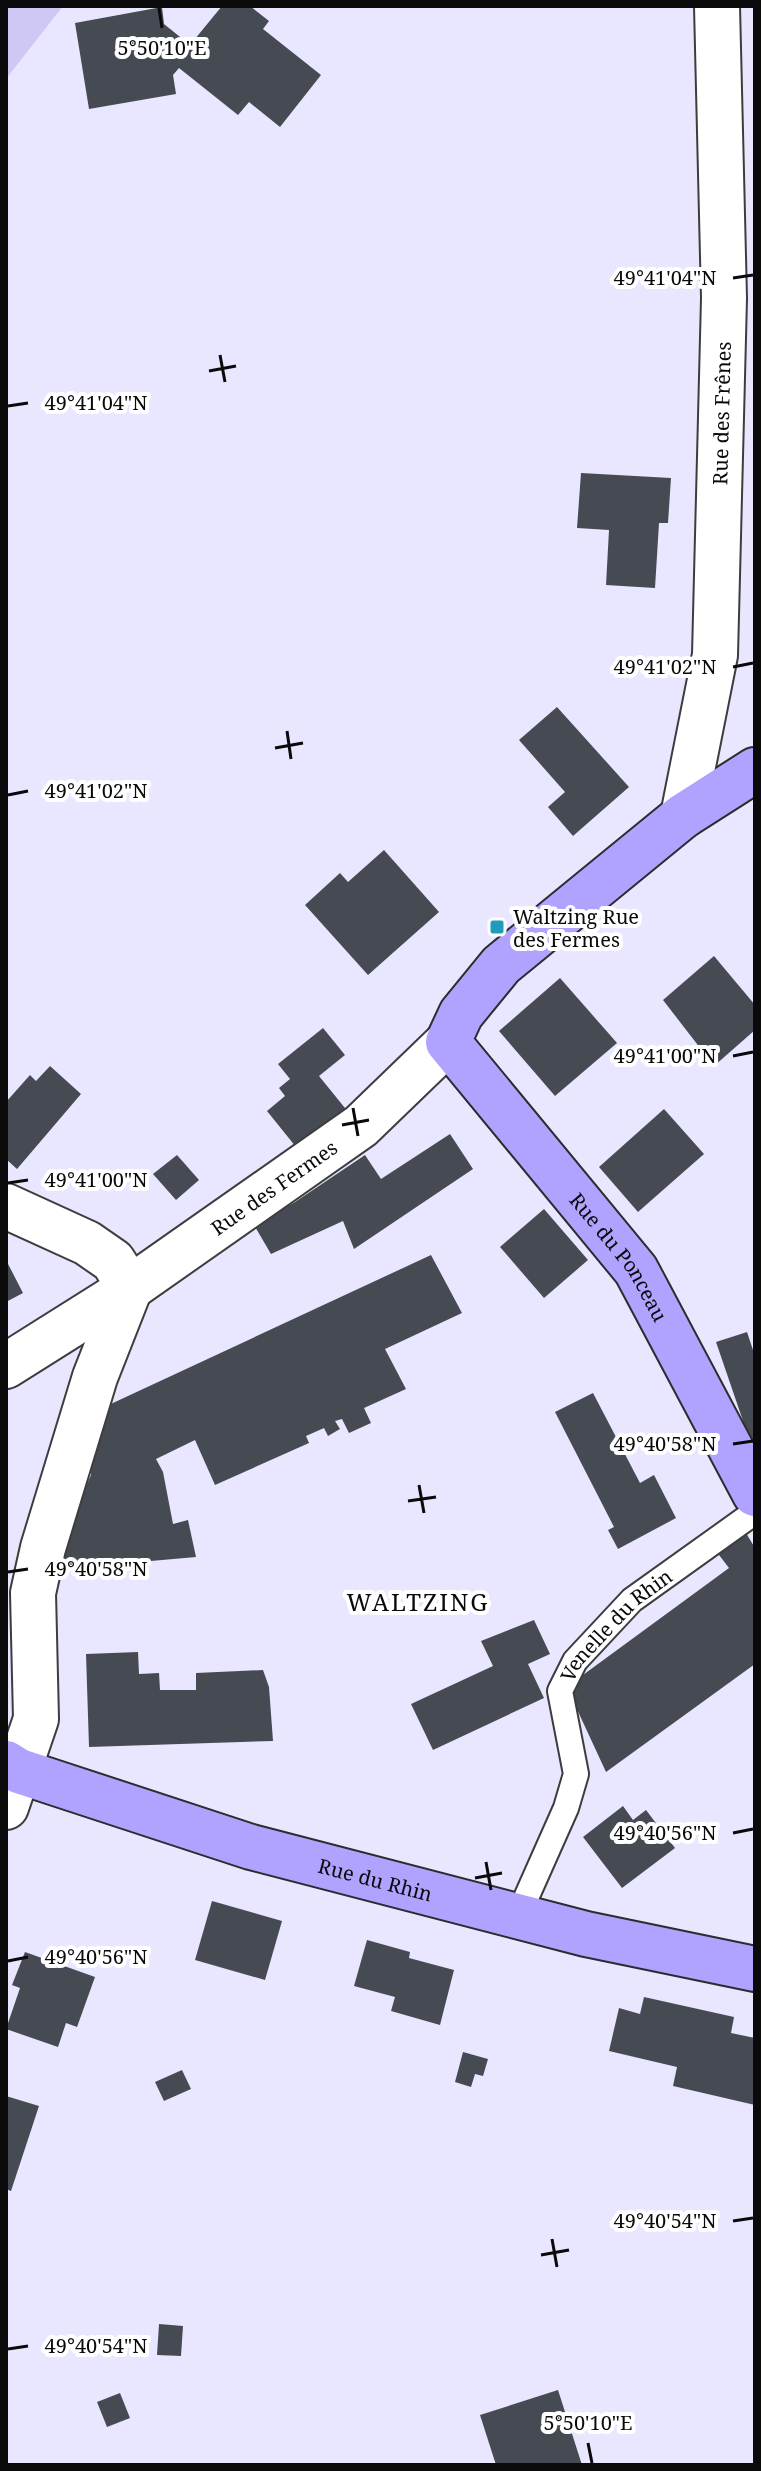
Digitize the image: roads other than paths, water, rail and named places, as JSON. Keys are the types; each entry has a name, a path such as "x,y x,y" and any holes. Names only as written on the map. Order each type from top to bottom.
{"street":[{"name":"Rue des Frênes","path":"683,816 715,655 724,298 717,6"},
{"name":"Rue des Fermes","path":"6,1366 130,1288 361,1126 448,1042 461,1014 501,965 683,816 755,770"},
{"name":"Rue du Ponceau","path":"448,1042 636,1270 755,1494"},
{"path":"6,1206 87,1243 113,1261 130,1288 95,1377 36,1578 33,1606 36,1719 10,1780"},
{"name":"Rue du Rhin","path":"10,1780 251,1847 586,1934 755,1969"}],"lane":[{"name":"Venelle du Rhin","path":"518,1916 566,1808 576,1774 560,1691 575,1661 632,1600 755,1512"}],"place":[{"name":"Waltzing Rue des Fermes","path":"497,927"}],"district":[{"name":"WALTZING","path":"418,1601"}]}
